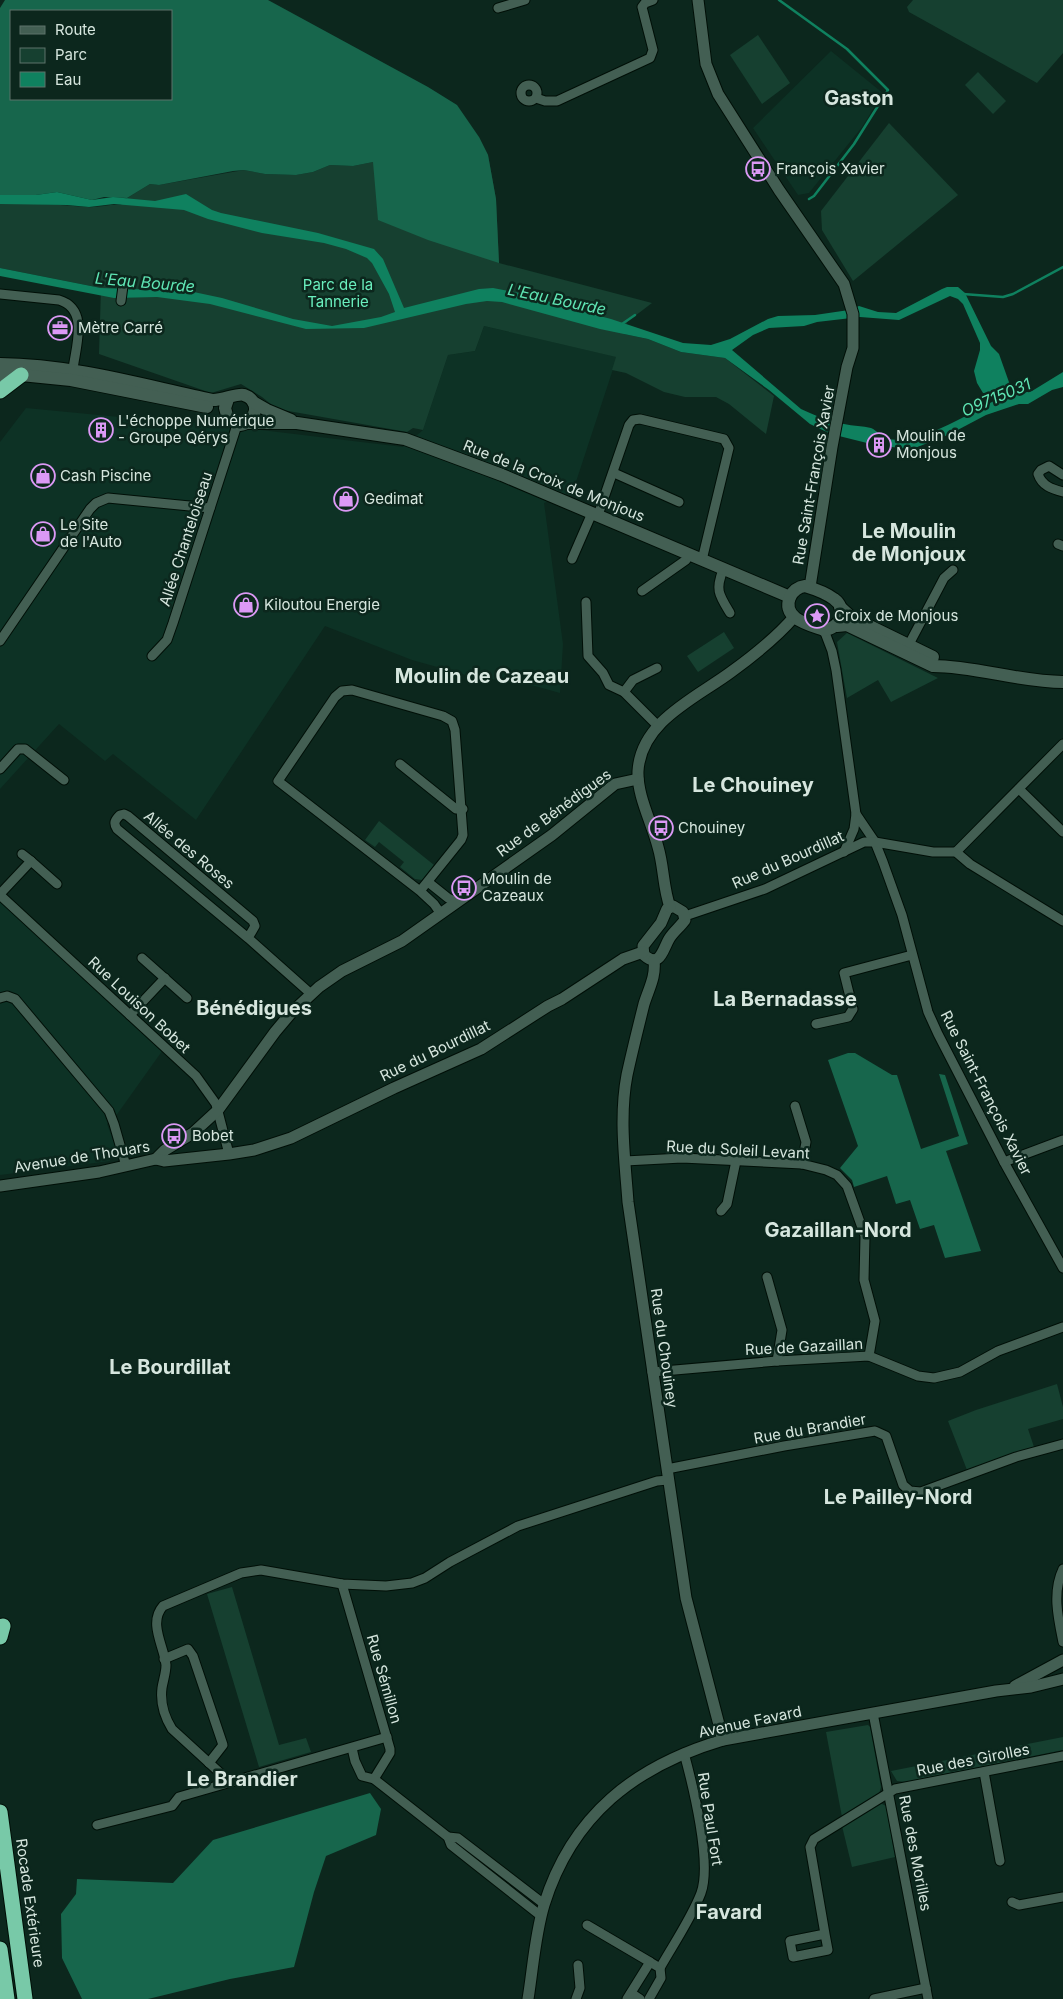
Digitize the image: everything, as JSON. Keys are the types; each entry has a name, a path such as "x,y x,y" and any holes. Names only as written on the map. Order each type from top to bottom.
{"highway":[{"path":"0,391 21,375"},
{"name":"Rocade Extérieure","path":"0,1812 25,1999"},
{"path":"0,1949 7,1999"}],"main road":[{"path":"0,364 38,365 73,369 206,398 228,399 240,394 245,395 253,402 256,412 243,424 231,422 225,414 206,407 84,382 21,375 0,375"},
{"path":"225,414 228,399"},
{"name":"Rue de la Croix de Monjous","path":"253,402 297,423"},
{"name":"Rue de la Croix de Monjous","path":"243,424 297,423 405,440 502,475 790,597"},
{"path":"907,649 851,617 840,607 834,598 810,588 800,587 790,597 788,608 794,617 824,630 847,625 907,649 937,658 948,666 999,676 1063,682"},
{"path":"837,626 842,617 840,607"}],"street":[{"path":"498,8 525,0"},
{"name":"Rue Saint-François Xavier","path":"698,0 706,64 718,94 771,178 844,284 849,304 853,348 847,367 832,447 810,588"},
{"path":"536,98 544,101 558,101 650,58 653,50 642,7 647,1"},
{"path":"121,301 123,286"},
{"path":"0,294 59,300 68,302 74,308 78,317 78,326 73,369 84,382"},
{"path":"572,559 614,473 629,425 636,419 727,441 728,452 702,560"},
{"name":"Allée Chanteloiseau","path":"152,656 167,640 174,623 210,508 243,424"},
{"path":"1063,475 1049,466 1038,474 1048,487 1063,492"},
{"path":"614,473 679,502"},
{"path":"0,641 82,520 96,503 108,498 210,508"},
{"path":"642,591 686,560 688,555"},
{"path":"723,570 718,584 719,595 730,612"},
{"path":"907,649 944,578 953,570"},
{"path":"586,602 588,656 603,673 610,685 624,692 658,726"},
{"path":"670,907 677,907 685,916 683,923 670,938 661,956 654,960 646,957 643,952 643,946 661,923 670,907 658,848 638,779 642,752 650,735 685,702 731,672 760,649 794,617"},
{"name":"Rue Saint-François Xavier","path":"824,630 832,651 836,670 856,814 854,829 844,852"},
{"path":"624,692 633,680 657,668"},
{"path":"420,892 461,840 464,829 455,730 452,721 443,716 352,690 342,690 335,696 278,781 420,892 434,904 441,914"},
{"path":"956,852 1063,744"},
{"path":"0,769 18,749 25,749 64,780"},
{"path":"400,764 456,809 463,809"},
{"name":"Rue de Bénédigues","path":"156,1159 165,1150 193,1133 218,1110 274,1032 310,993 342,970 392,947 441,914 552,835 615,784 638,779"},
{"path":"1019,789 1063,832"},
{"name":"Rue Saint-François Xavier","path":"856,814 875,842 902,915 928,1012 938,1034 1004,1162 1063,1268"},
{"name":"Allée des Roses","path":"248,938 255,926 253,921 128,816 120,815 114,825 117,829 248,938 310,993"},
{"name":"Rue du Bourdillat","path":"685,916 765,889 864,842 875,842"},
{"path":"875,842 933,852 956,852 970,864 1063,921"},
{"path":"22,854 57,884"},
{"path":"0,895 31,861"},
{"path":"428,882 456,902"},
{"name":"Rue Louison Bobet","path":"0,895 196,1076 207,1089 218,1110 229,1154"},
{"name":"Rue du Bourdillat","path":"229,1154 254,1150 290,1138 481,1049 623,959 643,952"},
{"path":"816,1024 848,1017 853,1009 844,973 912,955"},
{"path":"142,958 187,998"},
{"name":"Rue du Chouiney","path":"654,960 654,976 644,1004 627,1077 623,1126 625,1162 652,1372 686,1598 723,1740"},
{"path":"130,1015 165,978"},
{"path":"0,998 7,996 15,1000 109,1111 126,1166"},
{"path":"795,1106 806,1142 802,1164"},
{"path":"1004,1162 1063,1140"},
{"name":"Avenue de Thouars","path":"0,1186 126,1166 156,1159 164,1161 229,1154"},
{"name":"Rue du Soleil Levant","path":"625,1162 682,1158 802,1164 826,1170 842,1178 847,1186 862,1226 865,1242 864,1280 875,1320 869,1356"},
{"path":"721,1211 727,1204 736,1161"},
{"path":"767,1277 782,1330 777,1361"},
{"name":"Rue de Gazaillan","path":"652,1372 777,1361 869,1356 918,1376 945,1377 960,1372 998,1350 1063,1328"},
{"name":"Rue du Brandier","path":"164,1659 156,1624 158,1611 163,1606 241,1573 261,1570 342,1584 386,1586 412,1582 425,1578 450,1562 518,1526 657,1481 667,1474 784,1446 875,1431 886,1436 903,1485 910,1491 921,1492 1016,1457 1063,1444"},
{"path":"1063,1570 1056,1597 1063,1642"},
{"name":"Rue Sémillon","path":"342,1584 390,1753 374,1779"},
{"path":"209,1762 223,1745 193,1656 188,1649 164,1659 166,1671 161,1699 166,1719 172,1729 230,1782"},
{"name":"Avenue Favard","path":"1009,1689 1063,1660"},
{"name":"Avenue Favard","path":"528,1999 541,1916 560,1864 586,1823 605,1802 651,1769 684,1754 723,1740 1009,1689 1031,1687 1063,1679"},
{"name":"Rue des Morilles","path":"873,1713 890,1793 928,1999"},
{"path":"97,1825 172,1806 179,1797 387,1737"},
{"path":"352,1748 362,1776 374,1779 448,1837 451,1845 541,1916"},
{"name":"Rue Paul Fort","path":"649,1999 661,1978 660,1968 701,1893 706,1873 704,1848 684,1754"},
{"name":"Rue des Girolles","path":"825,1934 810,1848 810,1843 814,1839 895,1789 1063,1756"},
{"path":"984,1772 1000,1861"},
{"path":"448,1837 458,1838 544,1904"},
{"path":"1012,1902 1018,1905 1063,1897"},
{"path":"587,1925 660,1968"},
{"path":"640,1999 629,1996 650,1962"},
{"path":"576,1999 580,1988 578,1965"},
{"path":"874,1999 926,1988"}],"shaded area":[{"path":"5,0 268,0 428,87 457,105 479,137 488,155 496,199 499,263 428,240 378,220 373,162 353,166 330,165 313,172 296,175 265,174 244,170 233,171 159,185 150,184 127,198 104,197 92,200 57,192 36,195 0,195 0,8"},
{"path":"831,51 884,94 862,127 809,193 798,195 753,128"},
{"path":"484,326 617,357 573,491 544,503 563,644 560,693 535,686 466,675 412,660 325,626 196,820 113,754 105,761 59,724 0,789 0,442 26,408 161,421 237,425 261,430 403,447 423,430 448,355 475,351"},
{"path":"0,895 165,1047 118,1113 107,1124 116,1148 110,1161 0,1175"},
{"path":"848,1053 855,1053 892,1075 897,1075 921,1149 959,1136 939,1074 945,1075 968,1144 946,1151 981,1251 945,1258 934,1225 920,1229 910,1200 896,1204 887,1176 854,1187 852,1180 840,1168 858,1146 828,1060"},
{"path":"370,1793 381,1809 376,1835 326,1856 314,1892 294,1967 230,1979 148,1999 82,1999 62,1958 61,1914 76,1894 77,1879 173,1883 213,1840"}],"green space":[{"path":"913,0 1063,0 1063,53 1037,83 909,12 907,7"},
{"path":"758,35 790,83 762,104 730,55"},
{"path":"978,72 1006,101 993,114 965,85"},
{"path":"889,123 958,195 853,281 822,230 821,211"},
{"name":"Parc de la Tannerie","path":"479,137 488,155 496,199 499,263 652,303 627,322 624,334 648,339 681,352 725,358 774,396 766,434 729,404 716,397 685,397 664,392 626,373 612,370 616,357 484,326 475,351 448,355 423,430 413,428 407,432 277,409 241,384 211,393 99,354 101,288 0,268 0,204 90,207 121,205 127,198 150,184 159,185 244,170 265,174 296,175 313,172 330,165 353,166 447,147"},
{"path":"724,632 734,648 698,672 687,656"},
{"path":"847,633 938,678 891,702 878,680 847,698 837,642"},
{"path":"379,821 434,865 422,880 415,879 400,867 404,862 379,842 375,847 365,840"},
{"path":"1057,1384 1063,1407 1063,1419 1028,1429 1034,1447 967,1470 948,1421"},
{"path":"232,1587 279,1745 306,1738 311,1752 259,1767 207,1594"},
{"path":"868,1725 870,1727 881,1787 879,1794 842,1817 826,1732"},
{"path":"1063,1737 1063,1750 906,1782 897,1781 891,1771"},
{"path":"880,1803 886,1806 895,1857 852,1867 842,1826"}],"water":[{"path":"57,192 92,200 113,197 155,201 186,194 212,210 221,213 318,233 374,249 383,259 404,308 479,289 493,288 540,297 554,304 611,319 683,343 711,345 730,339 768,319 778,316 815,315 849,310 859,306 878,312 896,313 942,289 958,287 965,293 991,346 999,354 1010,385 1007,393 1008,396 1032,391 1063,372 1063,387 1052,390 1028,404 1019,404 986,415 950,434 915,448 906,449 871,444 831,434 810,424 769,390 725,358 681,352 648,339 600,329 502,302 487,301 466,304 364,328 306,329 210,304 157,297 114,298 0,276 0,268 101,288 189,291 222,298 293,319 332,326 381,317 395,312 389,294 372,263 367,258 346,249 324,243 262,233 208,219 184,210 114,204 89,207 0,204 0,195 36,195","holes":["950,296 958,299 963,304 980,343 974,371 977,383 983,393 997,394 998,399 944,427 915,437 901,440 887,439 871,428 833,422 801,409 732,350 753,335 769,328 804,326 817,322 860,317 899,320"]}],"waterway":[{"path":"779,0 847,49 888,90 854,144 814,196 809,199"},
{"name":"L'Eau Bourde","path":"963,294 1003,297 1013,294 1063,267"},
{"path":"622,324 635,315"}],"place":[{"name":"François Xavier","path":"758,169"},
{"name":"Mètre Carré","path":"60,328"},
{"name":"L'échoppe Numérique - Groupe Qérys","path":"101,430"},
{"name":"Moulin de Monjous","path":"879,445"},
{"name":"Cash Piscine","path":"43,476"},
{"name":"Gedimat","path":"346,499"},
{"name":"Le Site de l'Auto","path":"43,534"},
{"name":"Kiloutou Energie","path":"246,605"},
{"name":"Croix de Monjous","path":"817,616"},
{"name":"Chouiney","path":"661,828"},
{"name":"Moulin de Cazeaux","path":"464,888"},
{"name":"Bobet","path":"174,1136"}],"district":[{"name":"Gaston","path":"859,98"},
{"name":"Le Moulin de Monjoux","path":"909,542"},
{"name":"Moulin de Cazeau","path":"482,676"},
{"name":"Le Chouiney","path":"753,785"},
{"name":"La Bernadasse","path":"785,999"},
{"name":"Bénédigues","path":"254,1008"},
{"name":"Gazaillan-Nord","path":"838,1230"},
{"name":"Le Bourdillat","path":"170,1367"},
{"name":"Le Pailley-Nord","path":"898,1497"},
{"name":"Le Brandier","path":"242,1779"},
{"name":"Favard","path":"729,1912"}],"water label":[{"name":"O9715031","path":"996,397"}]}
